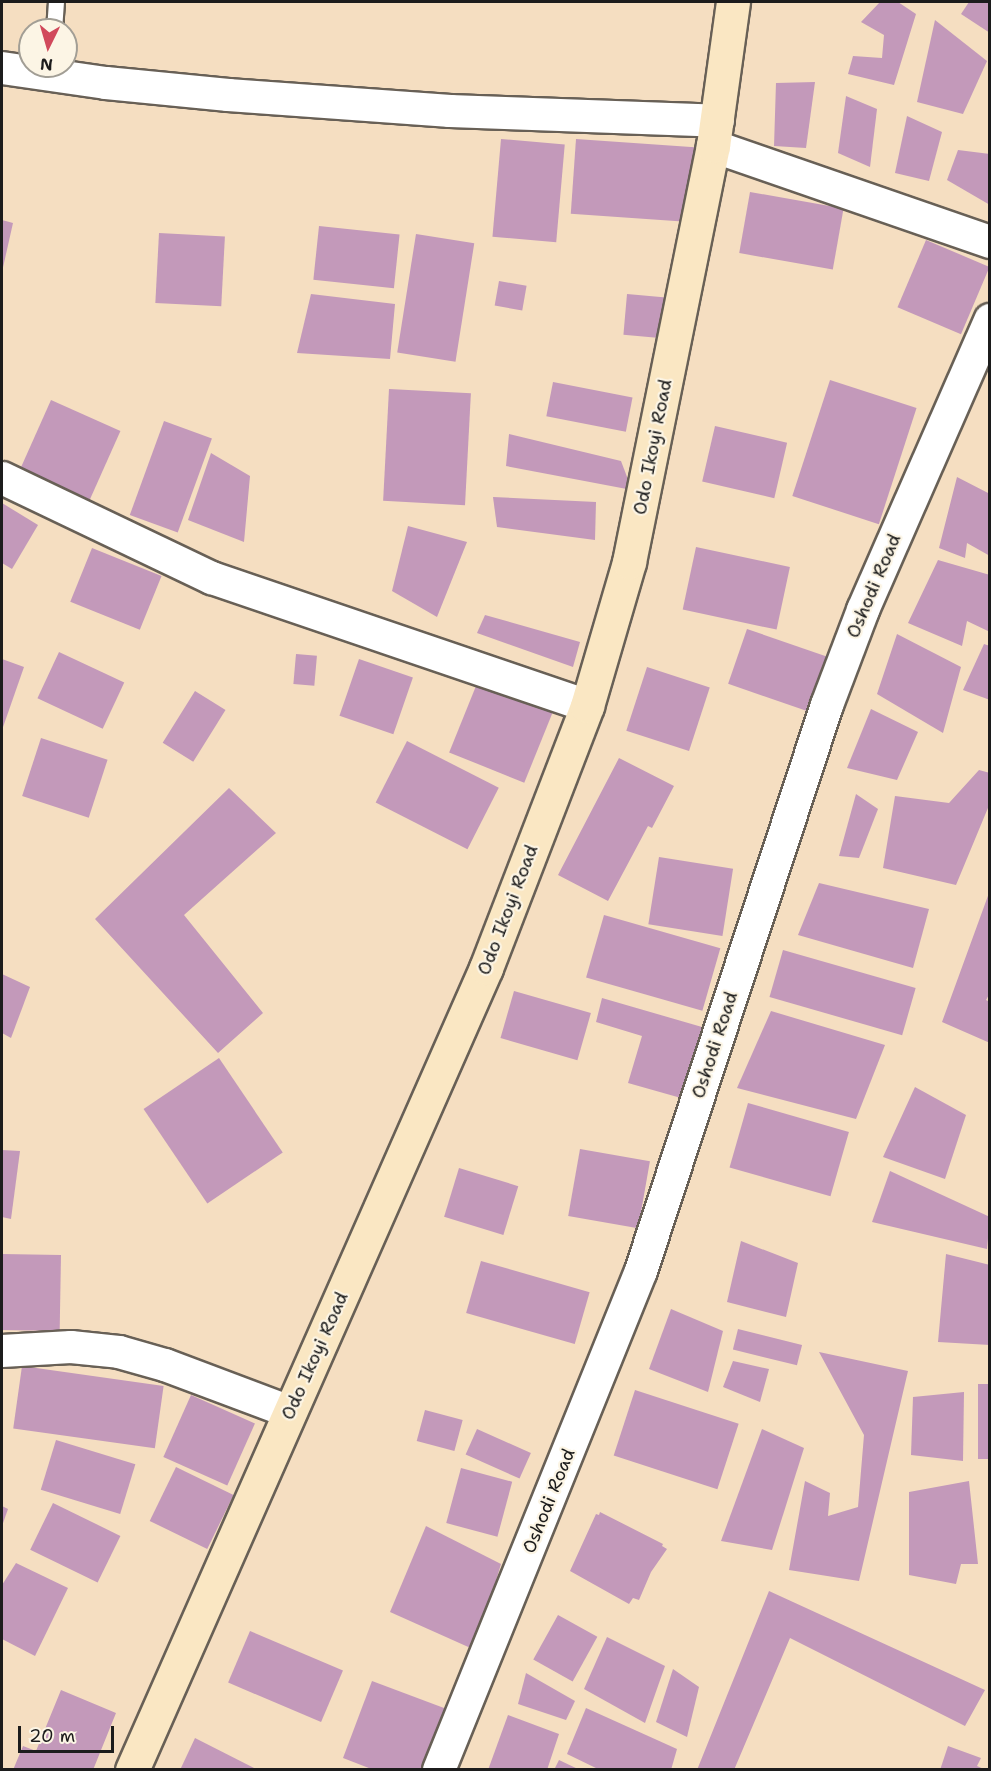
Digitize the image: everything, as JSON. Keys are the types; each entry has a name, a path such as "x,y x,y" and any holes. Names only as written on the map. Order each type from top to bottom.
{"main road":[{"name":"Odo Ikoyi Road","path":"132,1770 486,968 587,706 629,562 716,134 733,2"}],"street":[{"path":"2,68 18,69"},
{"path":"78,75 228,95 716,134 990,242"},
{"name":"Oshodi Road","path":"439,1770 641,1270 827,705 863,610 990,320"},
{"path":"2,478 212,578 587,706"},
{"path":"2,1351 71,1347 119,1352 165,1365 290,1412"}],"lane":[{"path":"55,18 56,2"}],"building":[{"path":"880,2 898,2 916,14 894,85 848,74 853,56 882,58 884,35 861,22"},
{"path":"969,2 990,2 990,33 961,14"},
{"path":"935,20 987,61 963,114 917,102"},
{"path":"815,82 806,148 774,146 776,83"},
{"path":"846,96 877,109 870,167 838,153"},
{"path":"907,116 942,132 929,181 895,173"},
{"path":"501,139 565,145 556,242 492,237"},
{"path":"576,139 695,147 689,222 571,214"},
{"path":"958,150 990,154 990,205 947,180"},
{"path":"750,192 844,208 833,270 739,253"},
{"path":"2,220 13,223 2,272"},
{"path":"319,226 400,234 394,288 313,280"},
{"path":"159,233 225,236 221,306 155,303"},
{"path":"416,234 474,243 456,362 397,353"},
{"path":"926,240 990,267 961,334 897,307"},
{"path":"499,281 527,286 522,310 495,306"},
{"path":"311,294 395,304 390,359 297,353"},
{"path":"627,294 669,298 665,339 623,335"},
{"path":"830,380 917,408 879,524 792,496"},
{"path":"553,382 633,397 626,432 546,416"},
{"path":"389,389 471,393 465,505 383,501"},
{"path":"51,400 120,431 88,504 18,473"},
{"path":"164,421 212,438 178,532 130,515"},
{"path":"715,426 787,443 774,498 702,482"},
{"path":"509,434 621,461 632,490 506,466"},
{"path":"211,453 250,476 244,542 188,520"},
{"path":"957,477 990,494 990,556 967,543 965,558 939,548"},
{"path":"493,497 596,502 595,540 497,527"},
{"path":"2,503 38,525 12,569 2,563"},
{"path":"408,526 467,542 437,617 392,591"},
{"path":"696,547 790,567 777,630 683,610"},
{"path":"92,548 162,576 140,630 70,602"},
{"path":"938,560 990,575 990,632 967,621 962,646 908,623"},
{"path":"485,615 580,642 573,667 477,633"},
{"path":"747,629 830,658 811,712 728,684"},
{"path":"897,634 961,667 943,733 877,694"},
{"path":"984,644 990,646 990,700 963,690"},
{"path":"59,652 124,682 103,729 37,698"},
{"path":"296,654 317,656 314,686 293,684"},
{"path":"2,659 24,667 2,730"},
{"path":"359,659 413,678 393,734 339,716"},
{"path":"647,667 710,687 689,751 626,731"},
{"path":"478,681 553,711 524,783 449,752"},
{"path":"195,691 226,710 193,762 163,743"},
{"path":"871,709 918,732 897,780 847,768"},
{"path":"41,738 108,760 89,818 22,796"},
{"path":"407,741 499,788 467,849 376,802"},
{"path":"619,758 674,786 652,828 648,826 608,901 558,875"},
{"path":"979,770 990,773 990,803 956,885 883,868 895,796 949,803"},
{"path":"229,788 276,833 184,915 263,1013 218,1053 95,919"},
{"path":"856,794 878,809 859,858 839,856"},
{"path":"659,857 733,869 722,936 648,924"},
{"path":"819,883 929,909 913,968 798,935"},
{"path":"989,893 990,993 986,1000 990,1002 990,1043 942,1022"},
{"path":"604,915 720,948 702,1011 586,977"},
{"path":"783,950 916,988 902,1035 769,997"},
{"path":"2,974 30,987 11,1038 2,1033"},
{"path":"514,991 591,1013 577,1060 500,1038"},
{"path":"602,998 702,1027 681,1098 628,1083 642,1036 596,1022"},
{"path":"771,1011 885,1045 856,1119 737,1088"},
{"path":"219,1058 283,1153 207,1203 144,1109"},
{"path":"915,1087 966,1115 945,1179 883,1157"},
{"path":"748,1103 849,1132 830,1196 730,1167"},
{"path":"580,1149 650,1161 638,1228 568,1216"},
{"path":"2,1150 20,1151 11,1219 2,1217"},
{"path":"459,1168 518,1186 503,1235 444,1217"},
{"path":"890,1171 990,1217 987,1249 872,1222"},
{"path":"741,1241 798,1263 786,1317 727,1302"},
{"path":"2,1254 61,1255 60,1331 2,1330"},
{"path":"946,1254 990,1265 990,1345 938,1342"},
{"path":"481,1261 590,1292 575,1344 466,1313"},
{"path":"671,1309 723,1331 708,1392 649,1369"},
{"path":"738,1329 802,1345 797,1365 733,1349"},
{"path":"819,1352 908,1371 859,1581 789,1570 805,1481 830,1493 828,1516 858,1507 864,1435"},
{"path":"733,1361 769,1369 760,1402 723,1387"},
{"path":"22,1366 164,1386 155,1448 13,1428"},
{"path":"978,1384 990,1384 990,1459 978,1459"},
{"path":"635,1390 739,1424 717,1489 614,1456"},
{"path":"964,1392 963,1461 911,1455 913,1397"},
{"path":"191,1395 255,1423 227,1486 163,1457"},
{"path":"425,1410 463,1420 454,1451 417,1441"},
{"path":"477,1429 531,1453 520,1479 466,1455"},
{"path":"762,1429 804,1448 772,1550 721,1541"},
{"path":"56,1440 135,1464 120,1514 41,1490"},
{"path":"176,1467 234,1495 207,1549 150,1521"},
{"path":"461,1468 512,1482 497,1537 446,1523"},
{"path":"969,1481 978,1564 961,1564 956,1584 909,1575 909,1492"},
{"path":"53,1503 120,1536 98,1583 30,1550"},
{"path":"2,1506 8,1509 2,1526"},
{"path":"600,1512 663,1544 662,1546 667,1549 651,1572 639,1600 633,1598 629,1604 570,1571 596,1514 599,1515"},
{"path":"426,1526 501,1564 475,1650 390,1612"},
{"path":"16,1563 68,1588 35,1656 2,1639 2,1585"},
{"path":"769,1591 985,1690 965,1726 790,1638 734,1770 697,1770"},
{"path":"558,1615 597,1637 573,1681 533,1660"},
{"path":"250,1631 343,1670 321,1722 228,1683"},
{"path":"607,1637 665,1666 645,1723 584,1689"},
{"path":"673,1669 699,1687 687,1737 656,1722"},
{"path":"526,1673 575,1701 566,1720 518,1704"},
{"path":"372,1681 452,1711 430,1770 374,1770 343,1758"},
{"path":"61,1690 116,1713 93,1770 13,1770 23,1746 36,1751"},
{"path":"586,1708 677,1749 671,1770 600,1770 567,1754"},
{"path":"508,1715 559,1734 547,1770 488,1770"},
{"path":"195,1738 258,1770 180,1770"},
{"path":"948,1746 981,1758 977,1766 986,1770 940,1770"},
{"path":"559,1760 580,1770 554,1770"}]}
